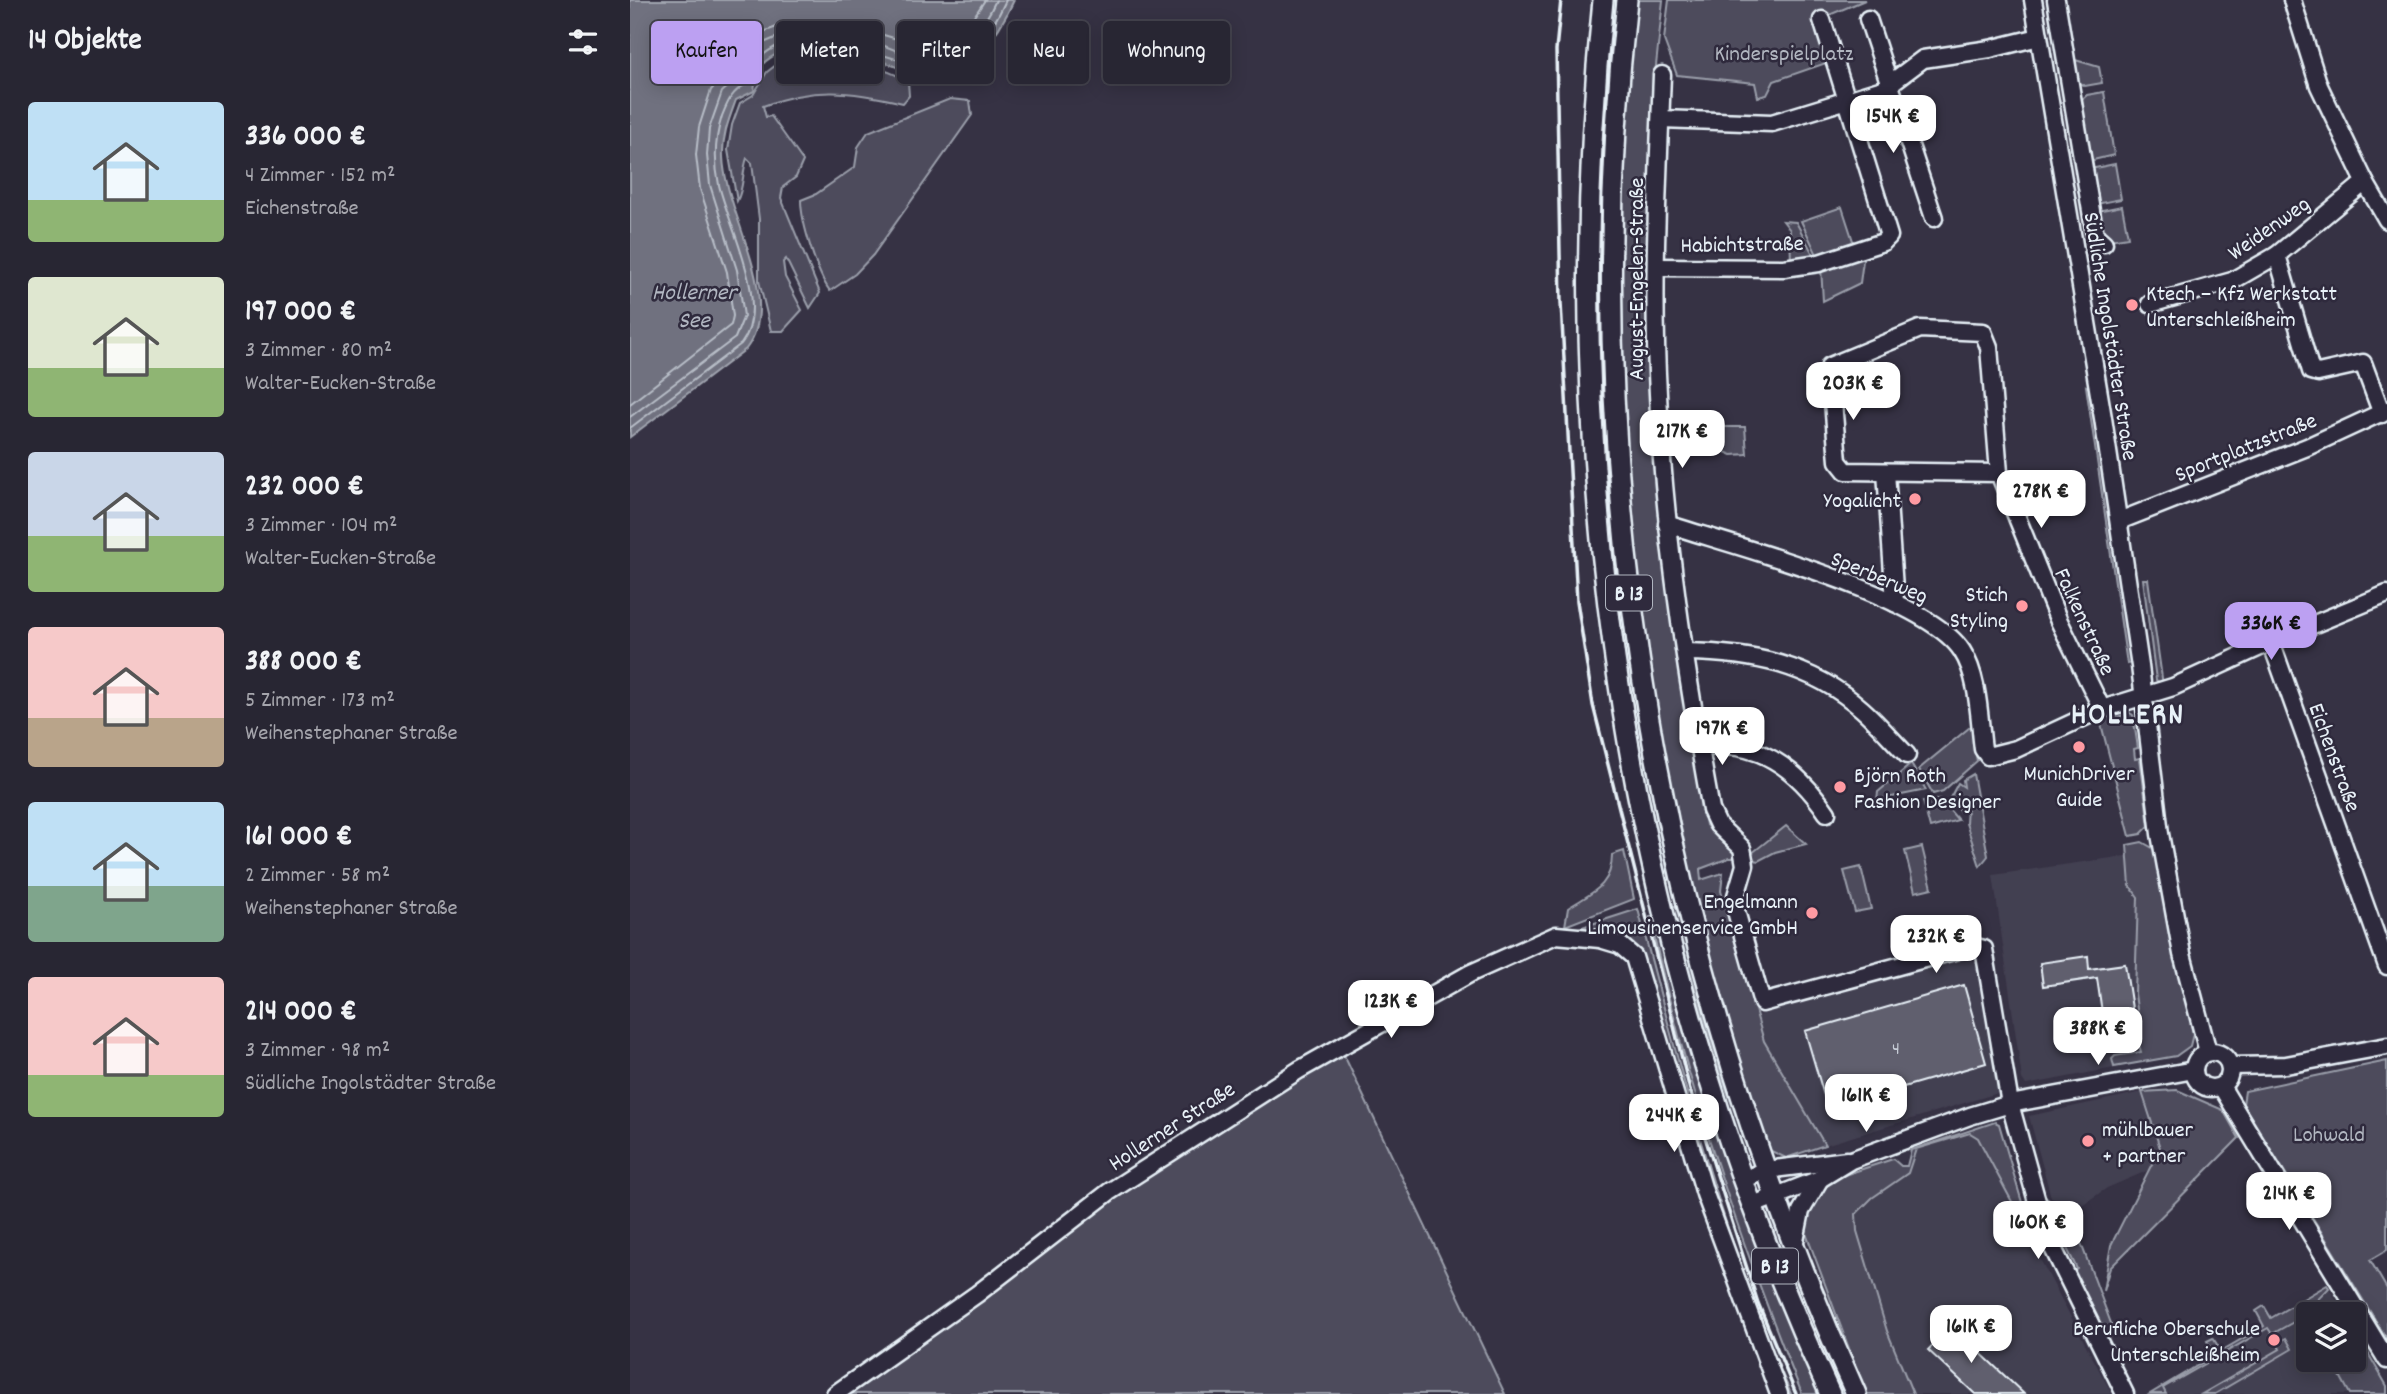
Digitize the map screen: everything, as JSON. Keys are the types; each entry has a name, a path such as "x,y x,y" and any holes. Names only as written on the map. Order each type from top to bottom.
{"main road":[{"name":"B 13","path":"1603,0 1594,92 1587,281 1595,490 1606,604 1631,768 1668,935 1715,1102 1752,1205 1830,1394"},
{"name":"B 13","path":"1627,0 1613,176 1612,281 1618,483 1627,578 1654,757 1687,911 1723,1044 1774,1195 1856,1394"}],"street":[{"name":"Südliche Ingolstädter Straße","path":"2033,0 2119,521 2160,834 2179,940 2208,1052"},
{"path":"2056,0 2095,235 2104,243"},
{"path":"2292,0 2319,86 2365,183 2387,220"},
{"path":"1868,19 1934,218"},
{"name":"Habichtstraße","path":"1658,267 1784,268 1819,263 1885,241 1890,230 1822,20"},
{"path":"1661,119 1772,123 1889,84 1923,59 1990,49 2039,37"},
{"name":"August-Engelen-Straße","path":"1662,75 1657,390 1667,524 1699,747 1711,810 1718,825 1742,848 1745,865 1736,896 1736,911 1762,1003 1979,945 1984,949 2010,1104"},
{"name":"Weidenweg","path":"2150,304 2232,281 2277,255 2365,183"},
{"path":"2277,255 2311,371 2318,373 2363,363 2384,412"},
{"name":"Falkenstraße","path":"1886,472 1846,471 1841,467 1830,366 1920,330 1974,329 1983,332 1989,347 1999,473 2058,620 2102,709"},
{"name":"Sportplatzstraße","path":"2119,521 2305,448 2384,412"},
{"path":"1895,603 1886,472 1999,473"},
{"name":"Sperberweg","path":"1667,524 1857,586 1895,603 1941,629 1964,653 1976,698 1983,749 1988,756 2016,749 2102,709"},
{"path":"2102,709 2173,687 2271,642 2387,594"},
{"name":"Eichenstraße","path":"2271,642 2387,965"},
{"path":"1686,652 1728,652 1793,667 1841,692 1863,709 1907,755"},
{"path":"1699,747 1737,747 1780,765 1813,791 1828,814"},
{"name":"Hollerner Straße","path":"835,1394 977,1294 1109,1192 1299,1070 1471,973 1556,935 1600,939 1620,945 1634,957 1705,1194 1779,1394"},
{"path":"2230,1066 2286,1065 2387,1046"},
{"path":"2208,1052 2225,1056 2230,1066 2229,1077 2221,1086 2203,1086 2194,1070 2196,1060 2208,1052"},
{"path":"1752,1205 1820,1178 1851,1160 2010,1104 2194,1070"},
{"path":"2221,1086 2387,1360"},
{"path":"2010,1104 2046,1234 2125,1394"},
{"path":"1743,1180 1766,1170 1851,1160"},
{"name":"B 13","path":"1794,1246 1801,1211 1820,1178"}],"shaded area":[{"path":"2153,852 2186,1051 2176,1056 2026,1085 2022,1079 1993,875"},
{"path":"1965,955 1981,965 2001,1092 1825,1145 1764,1041 1757,1016"},
{"path":"2142,1092 2160,1148 2149,1170 2107,1188 2073,1211 2051,1197 2029,1116"},
{"path":"1961,1133 1970,1133 1978,1138 2018,1213 2020,1235 2028,1223 2032,1244 2112,1394 1913,1394 1887,1331 1857,1231 1856,1214 1872,1198 1908,1173 1915,1149"},
{"name":"Berufliche Oberschule Unterschleißheim","path":"2327,1285 2338,1302 2299,1302"},
{"name":"Berufliche Oberschule Unterschleißheim","path":"2296,1304 2296,1372 2366,1372 2366,1350 2387,1386 2387,1394 2150,1394"}],"green space":[{"path":"1611,0 1619,0 1606,380 1610,464 1633,678 1669,879 1665,880 1633,714 1616,603 1599,435 1596,326 1598,217"},
{"path":"1634,0 1663,0 1655,75 1653,418 1660,541 1706,825 1718,839 1731,843 1739,858 1729,858 1700,869 1701,880 1723,873 1721,891 1764,1041 1825,1145 1786,1158 1769,1150 1719,1000 1664,767 1637,587 1623,424 1621,168"},
{"name":"Kinderspielplatz","path":"1669,0 1865,0 1817,20 1832,61 1774,81 1767,95 1758,97 1755,83 1677,75 1664,40"},
{"path":"2072,59 2099,67 2102,83 2085,86 2076,82"},
{"path":"776,65 776,84 883,84 883,70 897,76 897,84 908,84 909,96 903,103 849,93 816,93 799,95 763,106 766,117 771,116 803,161 796,177 783,187 781,198 820,293 810,308 786,259 783,262 785,277 802,310 783,331 771,331 759,281 759,219 752,163 747,158 737,201 728,150 732,125 740,103 753,95 767,72"},
{"path":"2104,92 2114,155 2089,161 2079,102 2087,95"},
{"path":"950,99 970,101 972,115 873,255 855,274 830,291 811,247 801,200 816,194 855,167 858,147 868,132"},
{"path":"2115,164 2121,199 2096,204 2090,169"},
{"path":"2122,206 2128,237 2110,240 2099,227 2097,211"},
{"path":"1842,207 1854,244 1819,259 1801,221"},
{"path":"1783,221 1796,222 1814,256 1791,263 1790,230"},
{"path":"1864,253 1860,283 1823,301 1821,267"},
{"path":"2086,386 2092,389 2131,663 2127,664"},
{"path":"1711,427 1745,427 1747,454 1732,455 1713,447"},
{"path":"2143,579 2148,579 2163,685 2156,680"},
{"path":"2125,710 2133,715 2138,748 2134,749 2135,759 2140,758 2149,826 2141,834 2130,836 2100,720 2112,715 2114,719 2123,715"},
{"path":"1975,723 1974,746 1977,761 1943,791 1933,794 1919,769"},
{"path":"1911,764 1926,790 1877,800 1878,792"},
{"path":"1973,774 1988,856 1980,866 1966,823 1967,808 1965,809 1959,800 1959,810 1950,798 1958,783 1964,787 1963,780"},
{"path":"1940,799 1958,820 1930,828 1923,801"},
{"path":"1786,826 1806,844 1775,852 1758,861 1754,860 1752,853"},
{"path":"2142,842 2156,850 2193,1034 2190,1046 2176,1056 2114,1067 2112,1059 2115,1056 2141,1052 2135,1031 2139,1023 2135,994 2138,897 2130,886 2127,845"},
{"path":"1922,847 1932,888 1915,892 1905,851"},
{"path":"1624,851 1634,899 1565,926 1568,908 1599,888 1608,875 1612,855"},
{"path":"1861,867 1871,909 1855,912 1844,871"},
{"path":"1671,906 1676,906 1754,1165 1722,1078"},
{"path":"1638,909 1687,1093 1724,1215 1766,1335 1791,1394 1785,1394 1714,1208 1633,947 1570,931"},
{"path":"1650,917 1654,917 1727,1163 1821,1394 1802,1394 1735,1219 1680,1039"},
{"path":"1342,1051 1505,1394 846,1394 1114,1197"},
{"name":"Lohwald","path":"2387,1061 2387,1250 2370,1260 2387,1289 2387,1339 2243,1104 2245,1091"},
{"path":"2177,1090 2223,1110 2239,1138 2110,1268 2103,1291 2111,1245 2160,1148 2142,1092"},
{"path":"1995,1122 1999,1124 2028,1223 2020,1235 2009,1229 2018,1213 1978,1138 1970,1133 1916,1149 1908,1173 1872,1198 1856,1214 1857,1231 1887,1331 1913,1394 1866,1394 1804,1228 1806,1214 1824,1185 1832,1179 1893,1159 1901,1166 1907,1166 1911,1150"},
{"path":"2046,1198 2065,1210 2073,1222 2115,1334 2107,1338 2103,1337 2071,1273 2077,1269 2062,1238 2055,1211 2047,1213"},
{"path":"1769,1206 1848,1394 1839,1394 1808,1326 1765,1211 1765,1207"},
{"path":"2327,1285 2329,1288 2315,1302 2298,1302"},
{"path":"2296,1303 2296,1321 2272,1334 2268,1328 2163,1388 2166,1394 2150,1394 2215,1355 2207,1341 2213,1338 2221,1351 2264,1326 2256,1311 2264,1306 2271,1318"},
{"path":"2286,1338 2292,1349 2215,1394 2202,1394 2280,1349 2277,1343"},
{"path":"2366,1350 2387,1386 2387,1394 2350,1394 2338,1372 2366,1372"}],"water":[{"name":"Hollerner See","path":"630,0 1014,0 994,36 994,21 897,21 897,68 883,62 883,21 776,21 776,54 762,64 762,21 651,21 651,84 755,84 754,91 736,100 726,128 723,157 726,180 750,256 759,306 756,329 746,349 630,437"}],"building":[{"path":"2088,956 2089,969 2125,964 2134,1021 2104,1026 2097,978 2043,986 2040,963"},
{"path":"1964,985 1986,1063 1828,1109 1805,1031"},
{"path":"1952,1325 2024,1394 1975,1394 1928,1350"}],"railway":[{"path":"1561,0 1556,50 1561,303 1577,601 1593,705 1690,1090 1758,1303 1796,1394"}],"place":[{"name":"Ktech – Kfz Werkstatt Unterschleißheim","path":"2132,305"},
{"name":"Yogalicht","path":"1915,499"},
{"name":"Stich Styling","path":"2022,606"},
{"name":"MunichDriver Guide","path":"2079,747"},
{"name":"Björn Roth Fashion Designer","path":"1840,787"},
{"name":"Engelmann Limousinenservice GmbH","path":"1812,913"},
{"name":"mühlbauer + partner","path":"2088,1141"},
{"name":"Berufliche Oberschule Unterschleißheim","path":"2274,1340"}],"district":[{"name":"HOLLERN","path":"2128,713"}]}
